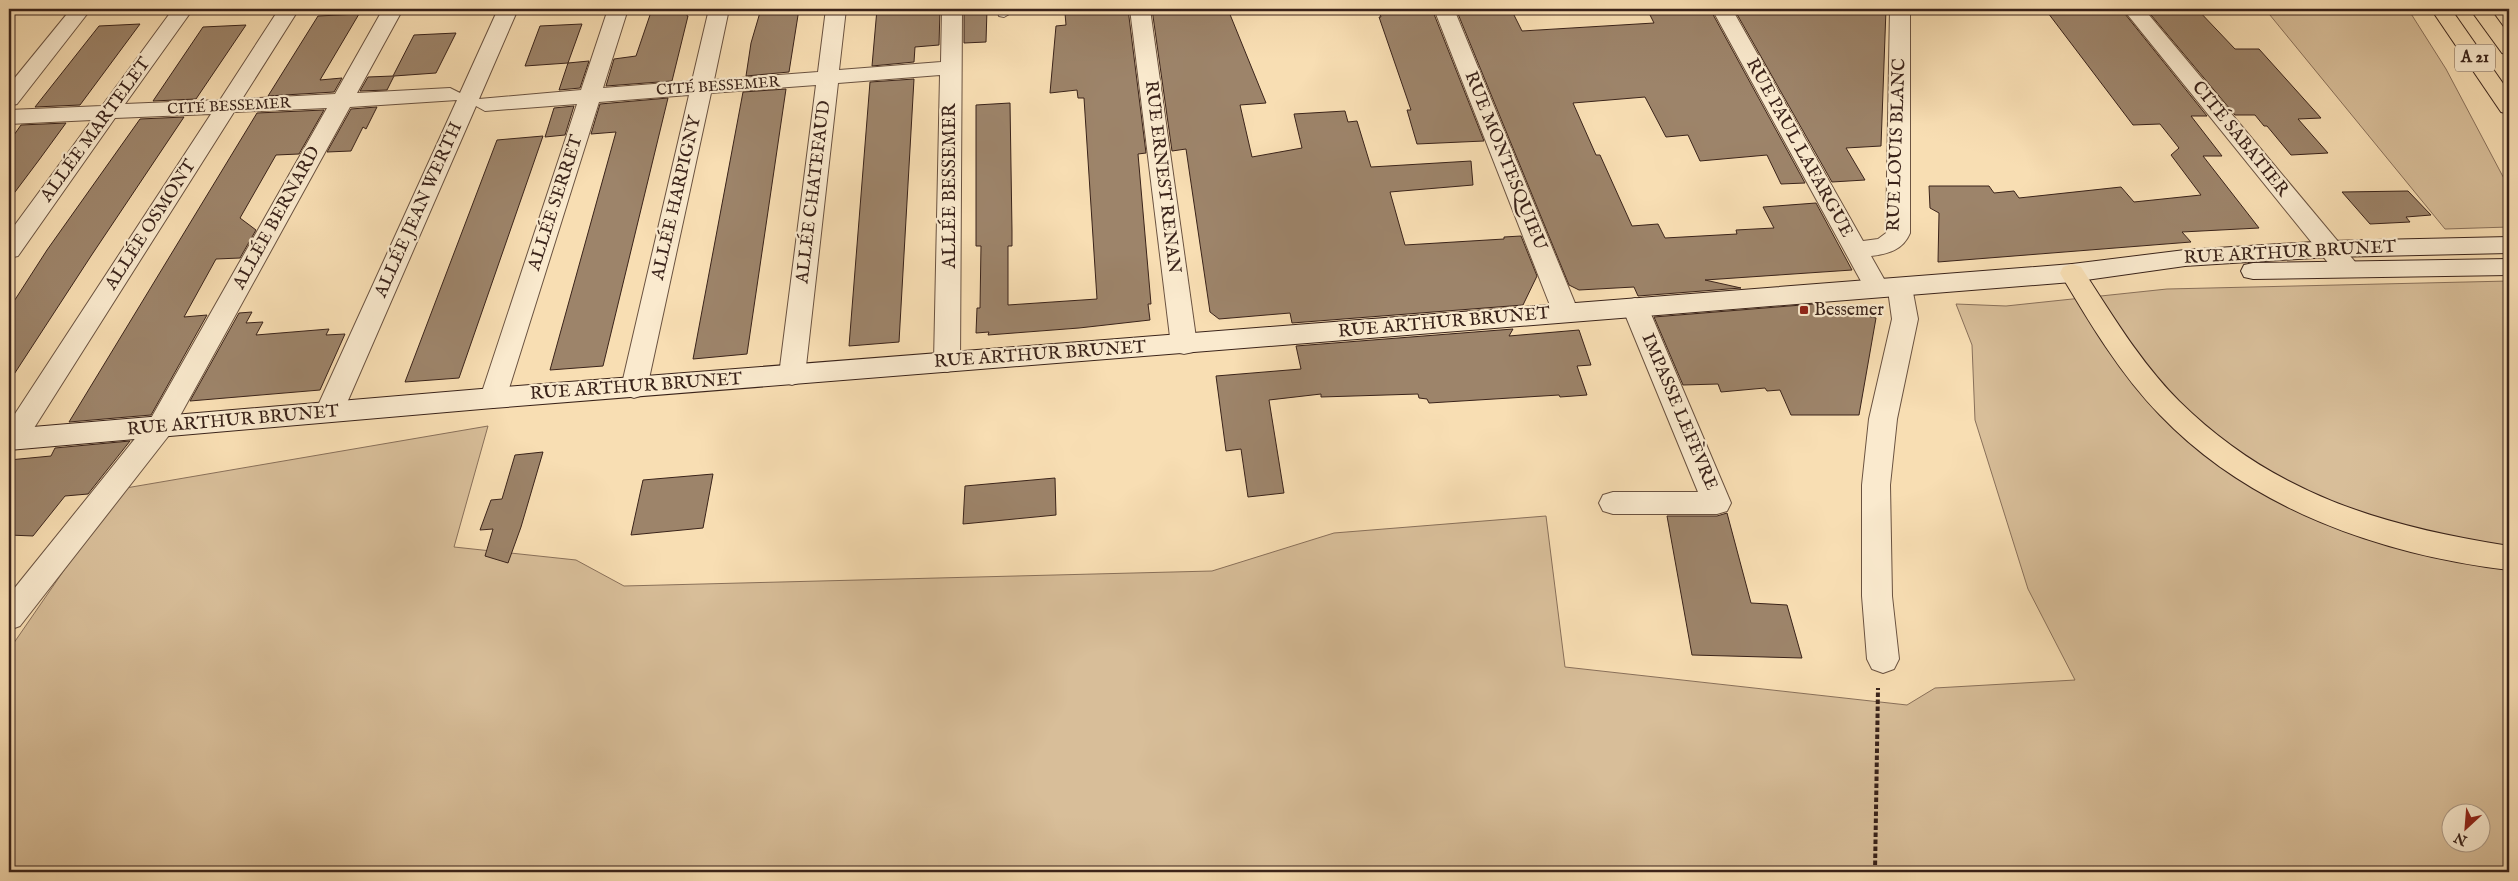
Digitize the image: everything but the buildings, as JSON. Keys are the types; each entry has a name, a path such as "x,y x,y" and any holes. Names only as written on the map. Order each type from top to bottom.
{"highway":[{"name":"A 21","path":"2441,9 2509,107"},
{"name":"A 21","path":"2480,9 2509,49"},
{"path":"2072,273 2151,388 2186,425 2233,462 2283,491 2345,518 2448,549 2509,558"}],"street":[{"path":"9,99 81,9"},
{"name":"ALLÉE MARTELET","path":"9,250 183,9"},
{"name":"ALLÉE OSMONT","path":"10,440 228,106 289,9"},
{"name":"ALLÉE BERNARD","path":"9,617 160,427 344,100 393,9"},
{"name":"ALLÉE JEAN WERTH","path":"329,412 508,9"},
{"name":"ALLÉE SERRET","path":"493,398 618,9"},
{"name":"ALLÉE HARPIGNY","path":"634,388 718,9"},
{"name":"ALLÉE CHATEFAUD","path":"792,375 836,9"},
{"name":"ALLÉE BESSEMER","path":"947,362 952,9"},
{"name":"RUE ERNEST RENAN","path":"1140,9 1184,345"},
{"name":"RUE MONTESQUIEU","path":"1444,9 1566,313"},
{"name":"RUE PAUL LAFARGUE","path":"1722,9 1856,250 1888,287"},
{"name":"RUE LOUIS BLANC","path":"1856,250 1884,246 1896,238 1898,233 1900,9"},
{"name":"CITÉ SABATIER","path":"2133,9 2348,269"},
{"name":"CITÉ BESSEMER","path":"485,104 950,68"},
{"name":"CITÉ BESSEMER","path":"9,117 450,95"},
{"name":"RUE ARTHUR BRUNET","path":"10,440 493,398 1184,345 2072,273 2185,258 2330,249 2509,245"},
{"name":"RUE ARTHUR BRUNET","path":"2072,273 2509,267"},
{"path":"1883,658 1877,596 1876,485 1883,419 1905,319 1888,287"},
{"name":"IMPASSE LEFÈVRE","path":"1613,503 1717,503 1636,307"}],"path":[{"path":"1875,872 1877,694 1883,658"}],"shaded area":[{"path":"2265,9 2408,9 2446,69 2509,188 2509,227 2445,229"},
{"path":"2509,281 2509,872 9,872 9,650 120,489 488,426 454,547 576,560 624,586 1212,571 1334,533 1546,516 1565,667 1907,705 1935,688 2075,680 2028,589 1975,420 1972,345 1956,304 2006,306 2167,289"}],"place":[{"name":"Bessemer","path":"1804,310"}]}
